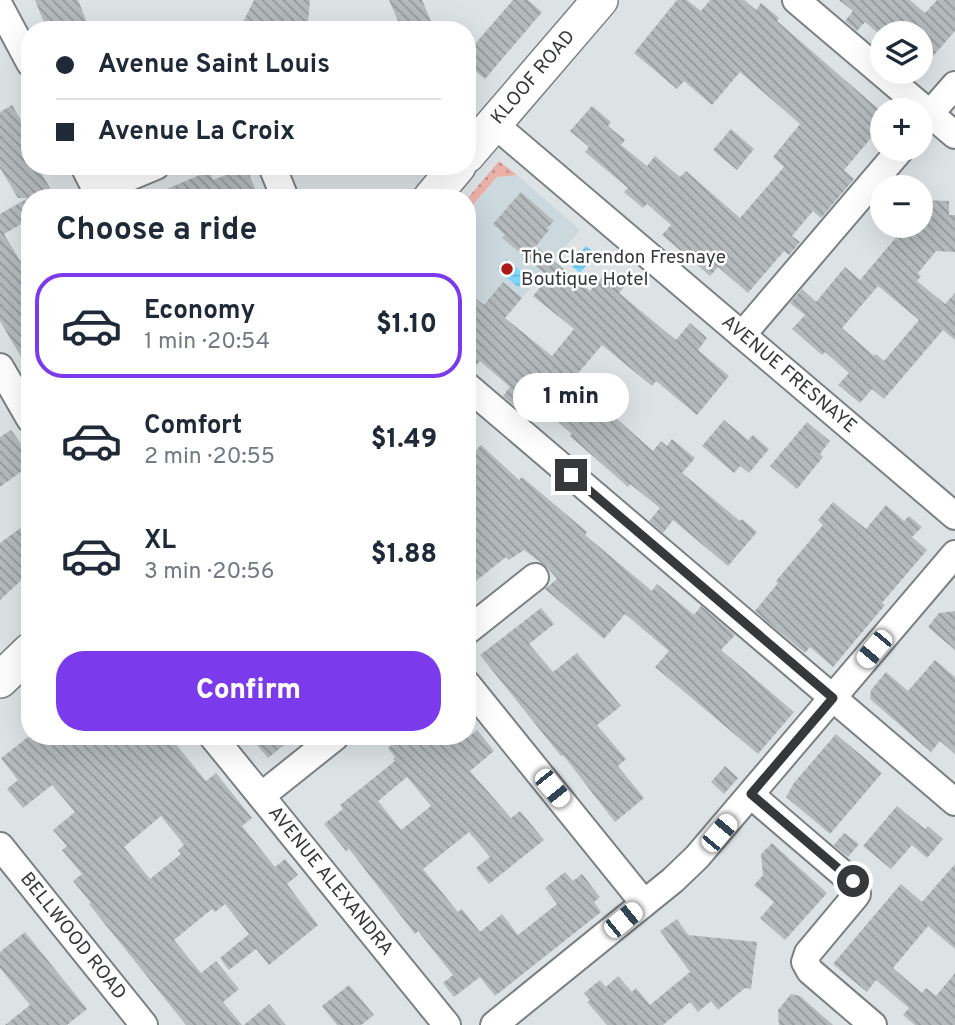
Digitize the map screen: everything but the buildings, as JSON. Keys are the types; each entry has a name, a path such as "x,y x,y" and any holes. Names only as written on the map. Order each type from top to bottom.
{"main road":[{"name":"KLOOF ROAD","path":"476,145 600,0"},
{"path":"439,189 450,175"},
{"path":"0,680 21,660"}],"street":[{"path":"796,0 901,98"},
{"path":"0,8 21,46"},
{"path":"933,111 955,85"},
{"name":"AVENUE FRESNAYE","path":"494,124 955,516"},
{"path":"933,124 955,135"},
{"path":"742,335 891,161"},
{"path":"108,189 137,175"},
{"path":"4,382 21,406"},
{"path":"476,394 955,802"},
{"path":"494,1025 691,863 955,554"},
{"path":"476,624 535,577"},
{"path":"476,695 644,903"},
{"name":"AVENUE ALEXANDRA","path":"220,745 432,1020"},
{"path":"261,796 325,745"},
{"path":"751,794 856,885 854,898 808,953 805,962 810,971 873,1025"},
{"name":"BELLWOOD ROAD","path":"0,846 144,1025"}],"shaded area":[{"path":"499,161 517,175 497,177 476,202 475,189"},
{"name":"The Clarendon Fresnaye Boutique Hotel","path":"517,175 580,230 476,351 476,202 498,177"}],"water":[{"path":"586,246 596,254 580,273 568,263"},
{"path":"506,259 524,274 531,276 530,280 524,281 518,287 497,269"}],"place":[{"name":"The Clarendon Fresnaye Boutique Hotel","path":"507,269"}],"route":[{"path":"571,475 833,698 751,794 853,881"}]}
